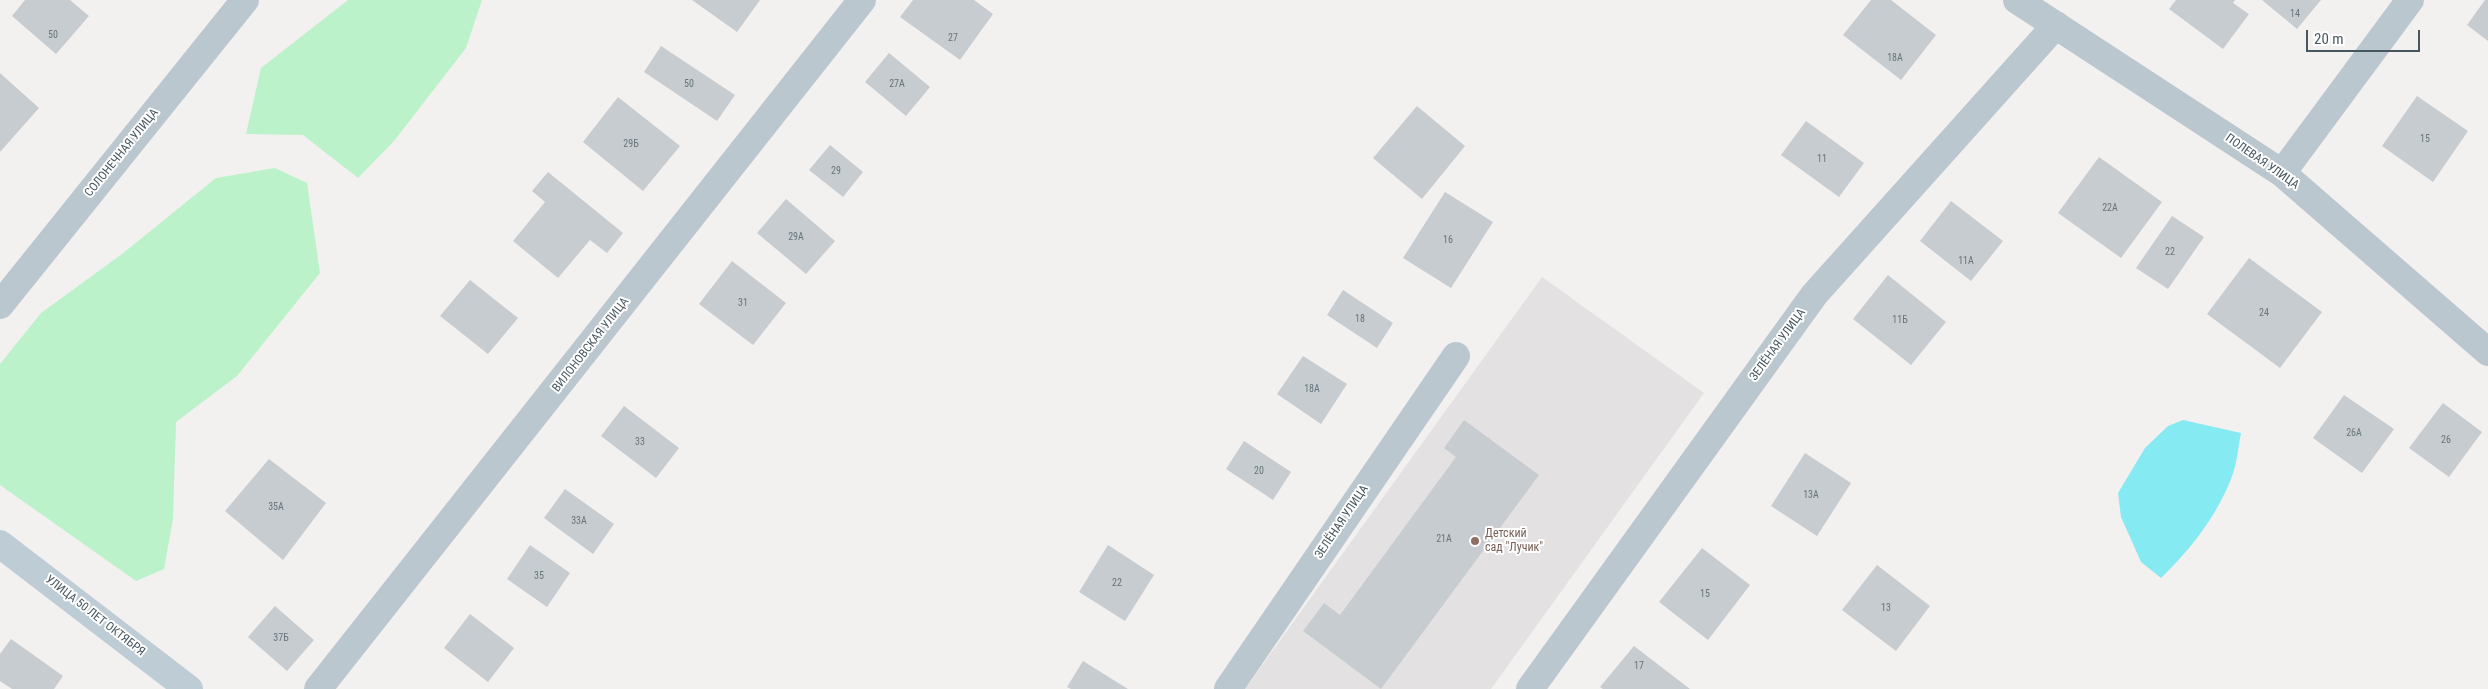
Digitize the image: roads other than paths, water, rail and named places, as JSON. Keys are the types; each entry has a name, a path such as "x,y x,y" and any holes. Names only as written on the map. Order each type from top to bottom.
{"main road":[{"name":"УЛИЦА 50 ЛЕТ ОКТЯБРЯ","path":"0,544 189,689"}],"street":[{"name":"СОЛОНЕЧНАЯ УЛИЦА","path":"0,306 245,0"},
{"name":"ВИЛОНОВСКАЯ УЛИЦА","path":"318,689 862,0"},
{"name":"ПОЛЕВАЯ УЛИЦА","path":"2016,0 2282,173 2488,352"},
{"path":"2282,173 2410,0"},
{"name":"ЗЕЛЁНАЯ УЛИЦА","path":"1530,689 1814,295 2056,25"},
{"name":"ЗЕЛЁНАЯ УЛИЦА","path":"1228,689 1456,356"}],"water":[{"path":"2183,420 2241,433 2233,474 2218,507 2192,544 2161,578 2141,562 2121,517 2118,493 2145,448 2168,426"}],"place":[{"name":"Детский сад \"Лучик\"","path":"1475,541"}]}
